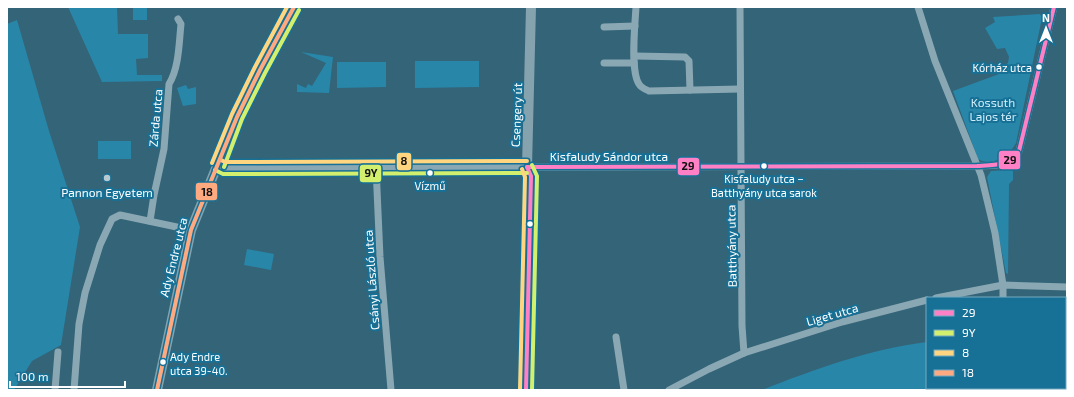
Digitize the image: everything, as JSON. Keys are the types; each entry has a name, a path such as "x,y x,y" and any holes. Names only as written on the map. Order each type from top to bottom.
{"main road":[{"name":"Ady Endre utca","path":"157,390 191,230 237,117 260,70 294,7"},
{"name":"Csengery út","path":"526,390 531,176 527,167 531,7"}],"street":[{"path":"636,7 634,60 637,80 643,89 649,91 740,89"},
{"name":"Batthyány utca","path":"740,7 742,326 744,353"},
{"path":"918,7 935,61 981,175 994,227 1003,285 1003,295"},
{"path":"977,166 1001,165 1010,162 1017,156 1054,7"},
{"name":"Zárda utca","path":"150,221 164,149 169,84 174,72 181,24 178,19"},
{"path":"604,27 635,26"},
{"path":"604,63 682,57 687,58 689,61 690,90"},
{"name":"Kisfaludy Sándor utca","path":"218,165 223,168 977,166"},
{"name":"Csányi László utca","path":"376,167 380,257 391,390"},
{"path":"74,390 79,324 86,289 104,234 110,222 115,217 120,215 191,230"},
{"path":"941,297 1003,285 1067,288"},
{"name":"Liget utca","path":"744,353 842,322 926,300"},
{"path":"616,337 624,390"},
{"path":"55,390 58,352"},
{"path":"669,390 744,353"}],"green space":[{"path":"68,7 117,7 118,34 148,34 148,58 136,59 137,75 162,75 162,81 102,82"},
{"path":"133,7 147,7 147,20 133,20"},
{"name":"Kossuth Lajos tér","path":"1040,14 1042,18 1016,143 1010,152 1000,159 989,162 978,159 953,91 999,74 997,70 1008,63 1009,57 1005,48 997,49 985,28 995,22 993,17"},
{"path":"17,20 49,131 80,227 61,345 32,361 14,390 7,390 7,24"},
{"path":"301,52 333,57 329,93 297,92 297,84 306,88 308,84 312,86 326,63"},
{"path":"415,61 479,61 479,87 415,88"},
{"path":"337,62 386,62 386,87 337,88"},
{"path":"186,85 188,89 196,87 196,104 183,106 177,88"},
{"path":"98,141 131,141 131,159 98,159"},
{"path":"991,171 1013,171 1013,180 1009,184 1008,274 1006,273 987,177"},
{"path":"247,249 274,254 271,270 244,265"},
{"path":"926,342 926,389 965,390 762,390 843,361 906,345"}],"transit line":[{"name":"8","path":"212,163 232,114 287,7"},
{"name":"18","path":"157,390 191,230 237,117 260,70 294,7"},
{"name":"29","path":"527,167 977,166 1001,164 1011,160 1019,151 1054,7"},
{"name":"9Y","path":"224,167 242,119 299,10"},
{"name":"8","path":"221,160 225,162 527,161"},
{"name":"9Y","path":"532,165 537,176 532,390"},
{"name":"29","path":"526,390 531,176 527,167"},
{"name":"8","path":"520,390 525,177 522,169"},
{"name":"9Y","path":"215,170 223,174 527,173"}],"place":[{"name":"Kórház utca","path":"1039,67"},
{"name":"Kisfaludy utca – Batthyány utca sarok","path":"764,166"},
{"name":"Vízmű","path":"430,173"},
{"name":"Pannon Egyetem","path":"107,178"},
{"name":"Ady Endre utca 39-40.","path":"163,362"}]}
